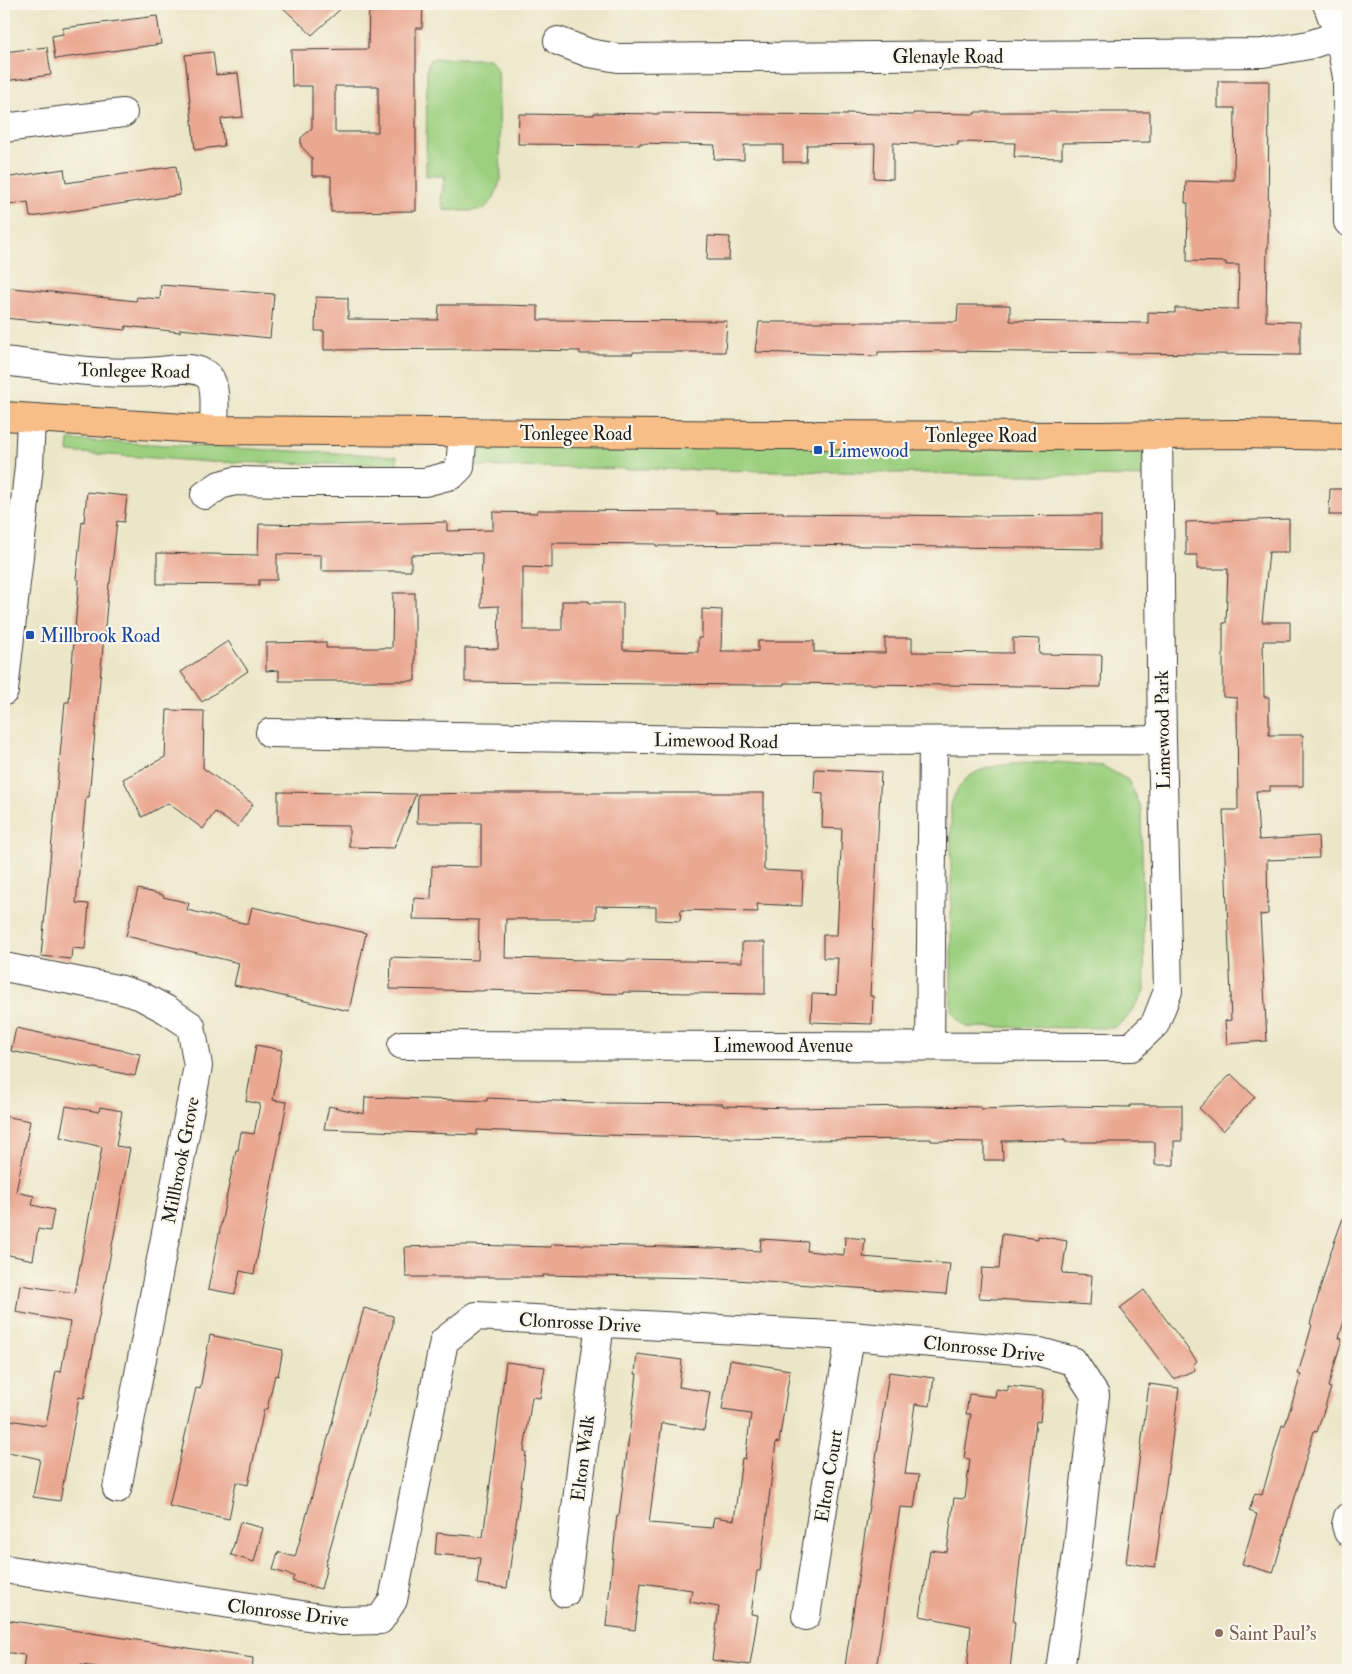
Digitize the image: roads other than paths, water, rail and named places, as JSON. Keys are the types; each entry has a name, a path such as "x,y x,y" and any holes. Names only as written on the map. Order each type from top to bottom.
{"main road":[{"name":"Tonlegee Road","path":"4,416 214,430 1348,436"}],"street":[{"path":"1327,4 1339,35 1347,77 1348,222"},
{"name":"Glenayle Road","path":"558,42 589,53 618,58 1263,54 1309,45 1339,35"},
{"path":"4,128 122,113"},
{"name":"Tonlegee Road","path":"4,361 91,372 142,373 179,368 197,370 209,377 213,386 214,430"},
{"path":"4,691 29,466 31,419"},
{"path":"205,495 220,485 236,481 425,482 452,476 460,467 463,432"},
{"name":"Limewood Park","path":"1155,1024 1168,991 1158,434"},
{"name":"Limewood Road","path":"270,733 757,741 1162,740"},
{"path":"930,1046 933,741"},
{"name":"Millbrook Grove","path":"4,967 122,990 142,996 191,1026 198,1066 117,1489"},
{"name":"Limewood Avenue","path":"402,1046 1131,1047 1155,1024"},
{"name":"Clonrosse Drive","path":"4,1568 340,1621 380,1620 393,1600 444,1341 476,1316 850,1336 1040,1352 1073,1361 1095,1395 1078,1547 1060,1670"},
{"name":"Elton Walk","path":"565,1593 600,1323"},
{"name":"Elton Court","path":"806,1616 850,1336"},
{"path":"1348,1517 1346,1526 1348,1532"}],"place":[{"name":"Limewood","path":"818,450"},
{"name":"Millbrook Road","path":"30,635"},
{"name":"Saint Paul's","path":"1219,1633"}]}
